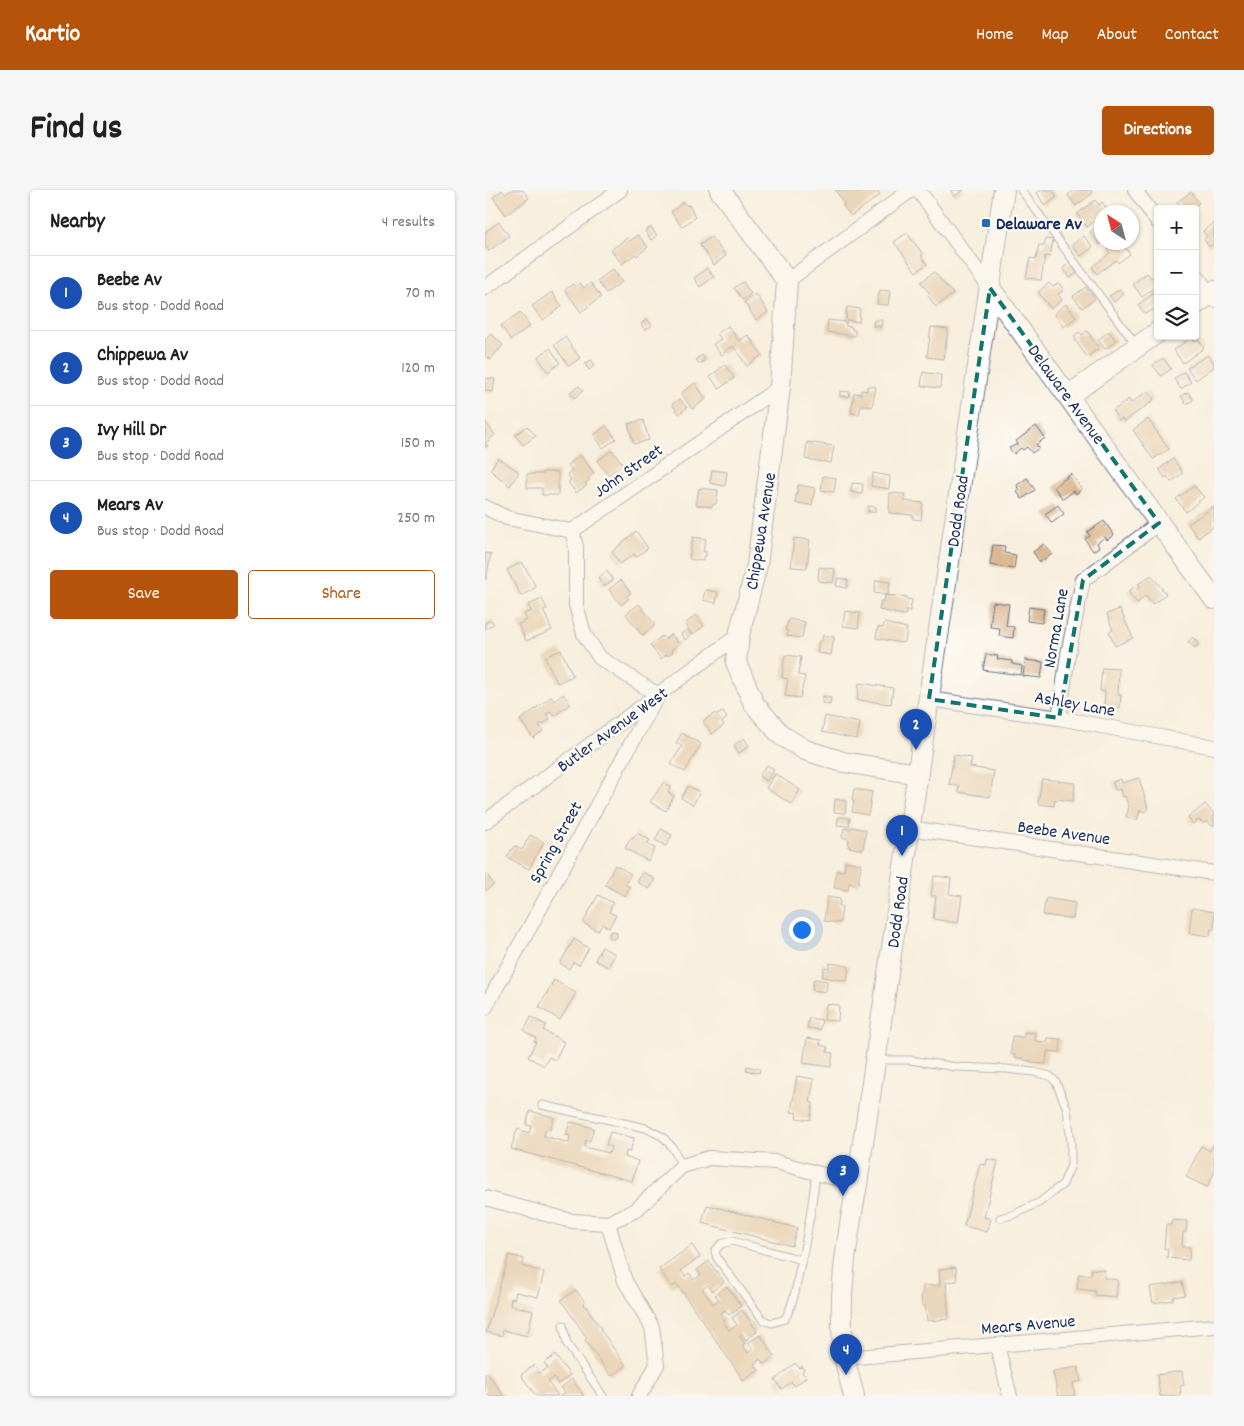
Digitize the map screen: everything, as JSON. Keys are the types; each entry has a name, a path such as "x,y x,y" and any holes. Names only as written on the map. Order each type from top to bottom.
{"street":[{"path":"485,288 620,190"},
{"path":"720,190 787,281 911,190"},
{"name":"Delaware Avenue","path":"918,190 1214,599"},
{"name":"Dodd Road","path":"854,1396 845,1358 842,1307 847,1237 857,1184 1004,190"},
{"path":"1135,190 1154,216"},
{"name":"Chippewa Avenue","path":"787,281 780,386 757,565 739,635 736,662 754,704 781,735 805,750 843,762 918,774"},
{"path":"1199,281 1208,298"},
{"path":"1068,396 1154,335"},
{"name":"John Street","path":"572,531 780,386"},
{"path":"485,507 507,518 572,531 576,547 576,605 584,634 600,658 659,695"},
{"name":"Norma Lane","path":"1059,718 1068,654 1083,580 1159,523"},
{"name":"Butler Avenue West","path":"485,822 739,635"},
{"name":"Spring Street","path":"485,1008 659,695"},
{"name":"Ashley Lane","path":"929,699 1059,718 1214,747"},
{"name":"Beebe Avenue","path":"909,828 1214,873"},
{"path":"485,1198 572,1221 608,1223 636,1210 682,1166 709,1158 776,1162 857,1184"},
{"path":"608,1223 625,1281 652,1327 657,1365 639,1396"},
{"name":"Mears Avenue","path":"845,1358 1214,1326"},
{"path":"997,1345 1009,1396"}],"lane":[{"path":"1021,190 1137,346"},
{"path":"875,1060 909,1060 957,1067 999,1068 1035,1072 1050,1076 1055,1082 1067,1109 1071,1142 1071,1165 1063,1184 1040,1202 1015,1214 1000,1218"},
{"path":"542,1105 646,1128 663,1137 672,1147 682,1166"},
{"path":"802,1260 732,1241 721,1244 715,1251 717,1258 763,1320 773,1323 785,1319 791,1308 809,1230 817,1173"},
{"path":"563,1325 567,1344 603,1396"}],"highlighted area":[{"path":"990,288 1159,523 1083,580 1059,718 929,699"}],"building":[{"path":"502,190 505,194 511,190 523,190 529,198 506,215 493,197"},
{"path":"835,190 857,190 857,193 862,190 877,190 880,195 851,216 843,206 845,204"},
{"path":"950,190 964,190 955,196"},
{"path":"1041,190 1052,190 1057,197 1045,206 1037,193"},
{"path":"1074,190 1091,190 1093,193 1076,206 1068,195"},
{"path":"1191,192 1199,203 1196,205 1179,205 1177,202"},
{"path":"1095,200 1099,205 1094,205 1094,222 1087,227 1077,214"},
{"path":"683,202 687,206 689,205 695,217 682,227 671,212"},
{"path":"499,222 509,236 489,251 485,246 485,232"},
{"path":"1214,223 1214,243 1209,247 1204,239 1207,237 1203,231"},
{"path":"651,227 657,236 651,240 645,231"},
{"path":"1094,229 1094,237 1090,232"},
{"path":"907,233 923,254 921,256 927,264 916,272 894,242"},
{"path":"638,235 648,247 637,256 635,254 622,264 611,250 627,238 630,241"},
{"path":"1084,236 1093,247 1081,256 1072,245"},
{"path":"711,237 726,256 714,265 700,245"},
{"path":"1046,239 1053,240 1050,257 1045,256 1041,280 1026,278 1030,258 1036,259 1039,245 1044,246"},
{"path":"1108,250 1127,250 1130,254 1118,263 1116,260 1097,274 1092,267 1110,253"},
{"path":"1070,263 1077,273 1070,278 1063,268"},
{"path":"707,268 714,277 700,287 694,278"},
{"path":"613,269 622,282 606,293 597,281"},
{"path":"934,272 953,294 936,307 928,296 930,294 921,282"},
{"path":"1147,273 1154,279 1154,288 1142,297 1133,284"},
{"path":"743,282 751,294 743,300 734,288"},
{"path":"580,283 584,288 591,283 601,297 581,312 565,290 573,284 575,287"},
{"path":"1049,283 1053,287 1059,283 1064,290 1058,294 1062,300 1051,309 1038,292"},
{"path":"1086,287 1095,299 1082,308 1073,296"},
{"path":"1120,289 1124,294 1114,302 1109,296"},
{"path":"880,290 890,291 888,305 877,304"},
{"path":"552,292 562,306 543,320 532,306"},
{"path":"1154,293 1154,309 1145,314 1138,305"},
{"path":"756,294 768,312 756,320 744,302"},
{"path":"1066,304 1076,317 1064,327 1054,314"},
{"path":"847,307 860,309 859,322 846,320"},
{"path":"520,312 530,326 511,340 501,326"},
{"path":"647,319 652,325 645,330 641,324"},
{"path":"828,320 846,322 846,326 852,327 852,330 855,330 855,336 827,332"},
{"path":"874,320 882,320 881,327 873,326"},
{"path":"728,326 739,341 748,335 762,355 747,366 733,346 721,355 713,344 721,339 717,334"},
{"path":"931,327 948,329 944,359 927,357"},
{"path":"1087,331 1099,348 1087,357 1074,336 1079,332 1082,335"},
{"path":"1109,331 1116,341 1105,349 1098,340"},
{"path":"491,334 503,345 490,360 485,355 485,340"},
{"path":"565,337 580,358 569,366 554,345"},
{"path":"1188,340 1199,340 1204,348 1183,363 1174,350"},
{"path":"550,348 560,363 548,372 538,357"},
{"path":"702,355 705,360 699,364 696,359"},
{"path":"1208,355 1214,363 1214,367 1196,380 1187,368"},
{"path":"1163,358 1171,369 1161,376 1153,365"},
{"path":"591,360 595,365 589,370 585,364"},
{"path":"725,365 734,378 719,389 710,376"},
{"path":"923,372 941,375 940,388 921,386"},
{"path":"1184,372 1191,382 1181,389 1174,379"},
{"path":"485,378 495,379 493,392 485,391"},
{"path":"695,383 706,399 692,409 681,393"},
{"path":"579,386 583,391 574,398 570,392"},
{"path":"867,386 876,387 872,407 861,405 859,414 851,413 854,393 861,394 861,390 867,391"},
{"path":"840,391 850,392 849,397 840,396"},
{"path":"1148,391 1154,400 1124,422 1122,419 1119,421 1113,411 1129,399 1131,403"},
{"path":"1188,392 1193,400 1186,404 1181,396"},
{"path":"680,399 687,408 679,414 672,404"},
{"path":"1148,419 1169,449 1153,459 1133,430"},
{"path":"643,420 649,440 634,444 628,424"},
{"path":"485,421 495,435 485,443"},
{"path":"527,426 536,436 523,445 515,435"},
{"path":"606,426 616,439 603,448 594,435"},
{"path":"1036,426 1045,438 1036,445 1039,448 1032,453 1027,447 1023,450 1021,448 1014,454 1009,448 1018,444 1016,441"},
{"path":"807,442 834,446 831,463 805,459"},
{"path":"612,450 623,464 608,475 597,461"},
{"path":"580,455 594,473 588,478 590,480 585,483 587,485 576,493 568,482 571,480 567,474 572,470 568,465"},
{"path":"498,458 519,472 510,486 490,470"},
{"path":"1173,459 1183,473 1171,482 1167,476 1165,478 1159,469"},
{"path":"712,470 727,472 725,486 710,483"},
{"path":"542,472 558,472 558,495 542,495 542,488 527,488 527,474 543,474"},
{"path":"873,473 890,476 889,489 871,486"},
{"path":"1071,474 1082,489 1076,494 1074,491 1063,499 1054,487"},
{"path":"823,476 836,478 834,492 821,490"},
{"path":"1027,478 1035,490 1022,499 1017,492 1020,490 1017,485"},
{"path":"852,483 863,484 862,494 851,492"},
{"path":"798,485 815,488 812,505 795,503"},
{"path":"1194,486 1204,497 1186,512 1176,499"},
{"path":"699,488 718,490 716,504 713,504 712,507 696,505"},
{"path":"890,493 905,494 904,501 923,503 921,520 913,519 913,515 889,513"},
{"path":"1058,505 1064,514 1052,523 1045,514"},
{"path":"868,506 876,507 875,512 868,512"},
{"path":"1213,507 1214,526 1198,538 1188,524"},
{"path":"1104,521 1114,535 1107,540 1105,537 1097,543 1099,547 1093,551 1085,539 1090,536 1087,532"},
{"path":"636,531 648,548 636,557 634,554 620,564 612,552"},
{"path":"693,537 706,539 703,551 706,552 706,556 703,556 703,561 689,559"},
{"path":"794,538 810,540 807,568 791,567"},
{"path":"1044,544 1052,554 1040,562 1033,552"},
{"path":"993,545 1005,546 1004,553 1016,555 1014,569 990,565"},
{"path":"485,553 491,554 486,579 485,579"},
{"path":"522,562 536,587 521,596 507,570"},
{"path":"819,567 835,569 833,583 818,581"},
{"path":"607,571 613,580 604,586 598,578"},
{"path":"1151,575 1166,594 1153,604 1146,595 1137,603 1128,592 1135,586 1138,590 1141,587 1138,584"},
{"path":"838,578 848,580 847,588 836,586"},
{"path":"621,580 631,593 627,596 629,599 621,605 609,589"},
{"path":"876,580 890,582 888,595 874,593"},
{"path":"705,590 718,592 716,603 703,600"},
{"path":"885,595 907,597 907,599 912,600 910,611 906,610 905,615 879,610"},
{"path":"542,599 547,609 543,610 552,630 526,641 518,624 527,620 524,614 531,611 528,605"},
{"path":"993,602 1009,604 1006,626 1014,627 1013,638 999,636 1000,628 990,627"},
{"path":"639,604 655,625 642,635 626,614"},
{"path":"1029,607 1044,609 1042,623 1027,621"},
{"path":"1120,609 1133,638 1115,646 1109,632 1113,630 1107,614"},
{"path":"845,611 860,613 858,628 843,626"},
{"path":"696,615 704,626 693,634 685,624"},
{"path":"789,619 805,622 802,638 787,636 788,631 785,630"},
{"path":"491,620 494,624 485,629 485,623"},
{"path":"884,623 907,628 905,642 901,643 876,638 878,627 883,628"},
{"path":"687,629 691,635 685,640 681,634"},
{"path":"671,634 679,644 671,650 673,652 661,659 650,645 662,636 665,639"},
{"path":"823,635 834,637 831,655 817,653 819,641 822,641"},
{"path":"1193,637 1199,643 1195,648 1188,642"},
{"path":"561,650 573,676 557,683 545,657"},
{"path":"986,654 998,656 997,659 1012,661 1012,664 1022,666 1021,675 983,670"},
{"path":"785,655 801,657 798,675 805,676 800,698 785,696 788,679 782,678"},
{"path":"1025,660 1043,662 1041,678 1023,676"},
{"path":"1102,668 1119,669 1118,695 1121,695 1120,708 1104,707 1105,691 1100,691"},
{"path":"859,683 893,688 891,704 857,700"},
{"path":"563,694 570,704 554,716 551,711 546,714 550,719 539,725 543,731 533,738 520,720 551,697 554,701"},
{"path":"823,696 831,698 830,705 822,703"},
{"path":"723,712 727,718 722,722 724,725 712,734 703,721 715,713 717,715"},
{"path":"825,716 860,723 857,739 822,732"},
{"path":"682,733 701,744 685,772 671,764 682,746 676,743"},
{"path":"744,738 749,746 739,753 734,745"},
{"path":"954,755 972,758 970,767 994,771 990,797 958,792 959,786 949,784"},
{"path":"767,765 774,770 767,781 759,776"},
{"path":"775,774 800,790 791,804 766,788"},
{"path":"1139,778 1148,808 1146,812 1140,810 1137,820 1126,817 1129,807 1125,796 1123,797 1121,789 1115,790 1113,782 1121,779 1122,783"},
{"path":"1042,779 1075,783 1073,801 1055,799 1054,806 1038,804"},
{"path":"664,782 671,787 668,792 674,796 666,811 650,802"},
{"path":"688,786 700,792 693,805 681,798"},
{"path":"854,789 872,792 868,815 852,812"},
{"path":"835,799 846,801 845,813 834,812"},
{"path":"1205,804 1214,814 1214,825 1212,826 1207,821 1204,823 1198,820 1193,824 1188,818"},
{"path":"838,817 850,818 849,826 837,825"},
{"path":"851,827 866,830 863,850 848,847 849,839 842,837 844,828 850,829"},
{"path":"661,829 672,835 666,846 655,840"},
{"path":"637,833 650,840 647,844 655,848 648,861 625,848 631,838 633,839"},
{"path":"530,835 544,842 529,869 507,857 514,846 522,850"},
{"path":"845,861 861,864 858,885 849,883 848,890 834,888 837,870 844,871"},
{"path":"615,865 631,874 625,884 630,887 625,896 605,885"},
{"path":"643,872 655,879 649,889 637,882"},
{"path":"485,874 494,885 485,891"},
{"path":"934,876 951,878 949,894 962,896 958,923 933,919 936,896 931,896"},
{"path":"598,895 613,903 609,912 616,915 609,928 602,924 598,931 583,923"},
{"path":"827,897 840,899 839,906 842,906 840,923 824,921"},
{"path":"1046,898 1075,903 1073,919 1043,915"},
{"path":"1192,908 1214,912 1214,929 1211,929 1210,936 1189,933"},
{"path":"613,931 617,935 613,939 609,935"},
{"path":"574,939 589,948 579,965 573,962 569,969 560,963"},
{"path":"602,947 615,954 608,967 595,960"},
{"path":"830,963 849,966 847,981 822,977 824,967 829,968"},
{"path":"814,979 827,981 826,992 812,990"},
{"path":"554,980 576,993 560,1020 539,1007"},
{"path":"826,1004 839,1005 838,1021 824,1020"},
{"path":"531,1017 546,1025 543,1030 564,1042 555,1060 549,1057 544,1066 528,1057 536,1042 534,1041 536,1038 524,1031"},
{"path":"809,1018 822,1020 820,1030 807,1028"},
{"path":"1024,1032 1036,1033 1035,1041 1048,1042 1048,1038 1061,1039 1060,1052 1047,1051 1046,1064 1031,1063 1031,1061 1024,1060 1024,1058 1015,1058 1015,1055 1011,1054 1012,1036 1024,1037"},
{"path":"807,1038 821,1040 820,1045 828,1047 827,1052 833,1053 831,1067 803,1063"},
{"path":"747,1066 760,1069 759,1073 746,1070"},
{"path":"797,1076 814,1079 810,1102 813,1103 810,1120 796,1118 797,1113 791,1112"},
{"path":"530,1111 554,1117 550,1130 546,1129 544,1136 569,1143 570,1136 566,1135 570,1122 594,1128 590,1141 586,1140 584,1147 609,1153 611,1147 606,1145 610,1132 634,1138 630,1152 626,1151 625,1157 638,1161 632,1181 511,1149 517,1129 529,1133 531,1126 526,1125"},
{"path":"1214,1144 1214,1173 1207,1187 1186,1177 1201,1146 1210,1151"},
{"path":"987,1159 998,1161 984,1217 991,1219 987,1232 964,1226 980,1164 986,1165"},
{"path":"707,1205 797,1228 792,1246 702,1223"},
{"path":"1172,1220 1187,1221 1186,1232 1183,1232 1182,1247 1190,1247 1189,1260 1167,1258 1168,1249 1164,1249 1166,1225 1171,1225"},
{"path":"692,1245 700,1257 681,1270 685,1276 689,1273 694,1280 701,1275 697,1270 709,1261 724,1282 712,1291 708,1285 702,1289 713,1304 719,1300 715,1295 727,1286 741,1306 729,1315 725,1310 720,1314 725,1321 723,1322 729,1330 737,1325 732,1318 742,1310 757,1331 746,1340 742,1334 739,1336 745,1343 742,1345 748,1353 753,1349 748,1343 760,1335 775,1356 764,1364 760,1359 754,1364 759,1370 744,1381 677,1284 672,1287 659,1269"},
{"path":"509,1255 524,1259 522,1266 544,1272 538,1297 516,1292 514,1299 511,1298 510,1305 533,1311 527,1336 503,1330 502,1336 486,1332"},
{"path":"956,1267 957,1281 946,1282 949,1319 927,1321 925,1306 922,1306 921,1294 923,1294 923,1286 940,1285 939,1269"},
{"path":"1091,1269 1105,1270 1104,1278 1118,1280 1116,1297 1095,1295 1095,1291 1077,1289 1079,1274 1091,1275"},
{"path":"1182,1282 1185,1295 1173,1297 1173,1300 1153,1303 1150,1287"},
{"path":"576,1290 626,1366 611,1376 585,1340 587,1338 561,1300"},
{"path":"555,1355 570,1375 558,1384 554,1378 548,1382 558,1396 536,1396 521,1375 534,1365 540,1373 548,1368 544,1363"},
{"path":"795,1363 800,1368 802,1366 804,1370 802,1372 806,1377 795,1386 791,1382 782,1389 775,1380"},
{"path":"1078,1367 1081,1381 1073,1383 1075,1396 1058,1396 1053,1371"},
{"path":"1182,1371 1184,1385 1180,1386 1181,1393 1179,1393 1179,1396 1160,1396 1157,1375"},
{"path":"487,1373 504,1396 485,1396 485,1374"},
{"path":"572,1379 584,1396 560,1396 565,1393 561,1388"}],"place":[{"name":"Delaware Av","path":"986,223"},
{"name":"Chippewa Av","path":"916,750"},
{"name":"Beebe Av","path":"902,856"},
{"name":"Ivy Hill Dr","path":"843,1196"},
{"name":"Mears Av","path":"846,1375"}]}
